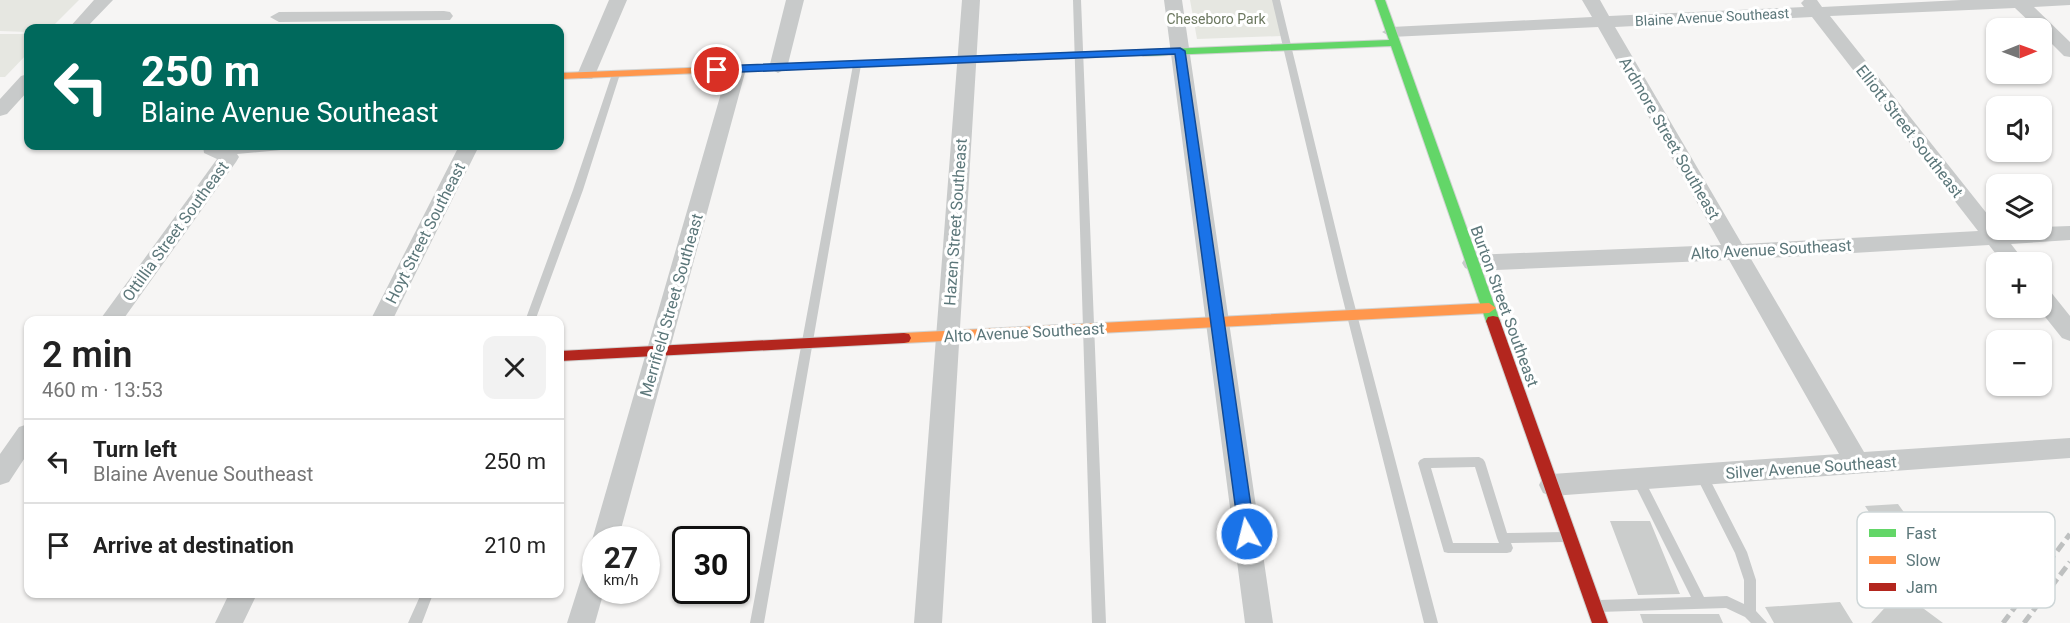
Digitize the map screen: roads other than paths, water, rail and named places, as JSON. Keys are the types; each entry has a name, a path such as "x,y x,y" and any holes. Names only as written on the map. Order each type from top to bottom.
{"street":[{"path":"81,24 104,0"},
{"path":"275,23 292,0"},
{"path":"275,23 440,22 453,0"},
{"path":"586,75 618,0"},
{"path":"778,68 795,0"},
{"name":"Hazen Street Southeast","path":"928,623 971,0"},
{"path":"1173,0 1259,623"},
{"name":"Burton Street Southeast","path":"1380,0 1600,623"},
{"name":"Ardmore Street Southeast","path":"1591,0 1857,464"},
{"name":"Blaine Avenue Southeast","path":"564,76 1287,47 1812,6 2021,4 2070,0"},
{"path":"2021,4 2070,52"},
{"name":"Elliott Street Southeast","path":"1812,6 1986,228"},
{"name":"Merrifield Street Southeast","path":"609,526 737,69"},
{"name":"Ottillia Street Southeast","path":"114,316 229,156 217,150"},
{"name":"Hoyt Street Southeast","path":"384,316 467,150"},
{"name":"Alto Avenue Southeast","path":"2052,234 2070,233"},
{"name":"Alto Avenue Southeast","path":"1473,263 1735,252 1986,236"},
{"name":"Elliott Street Southeast","path":"1995,240 2006,252"},
{"name":"Alto Avenue Southeast","path":"564,356 1489,308"},
{"path":"2052,310 2070,332"},
{"path":"0,474 24,440"},
{"name":"Silver Avenue Southeast","path":"1552,485 2070,448"},
{"path":"229,623 241,598"},
{"path":"581,623 587,604"}],"lane":[{"path":"1077,0 1099,623"},
{"path":"1276,0 1338,258 1431,623"},
{"path":"757,623 857,64"},
{"path":"532,316 578,190 616,74"},
{"path":"1479,462 1503,538 1507,548 1448,549 1424,463 1479,462"},
{"path":"1701,474 1741,552 1750,580 1750,613"},
{"path":"1638,478 1700,602"},
{"path":"1503,538 1570,537"},
{"path":"416,623 425,598"},
{"path":"1594,606 1727,602 1750,613 1760,623"}],"railway":[{"path":"2055,554 2070,534"},
{"path":"2055,582 2070,562"},
{"path":"2003,623 2014,608"},
{"path":"2024,623 2035,608"}],"park label":[{"name":"Cheseboro Park","path":"1216,19"}]}
